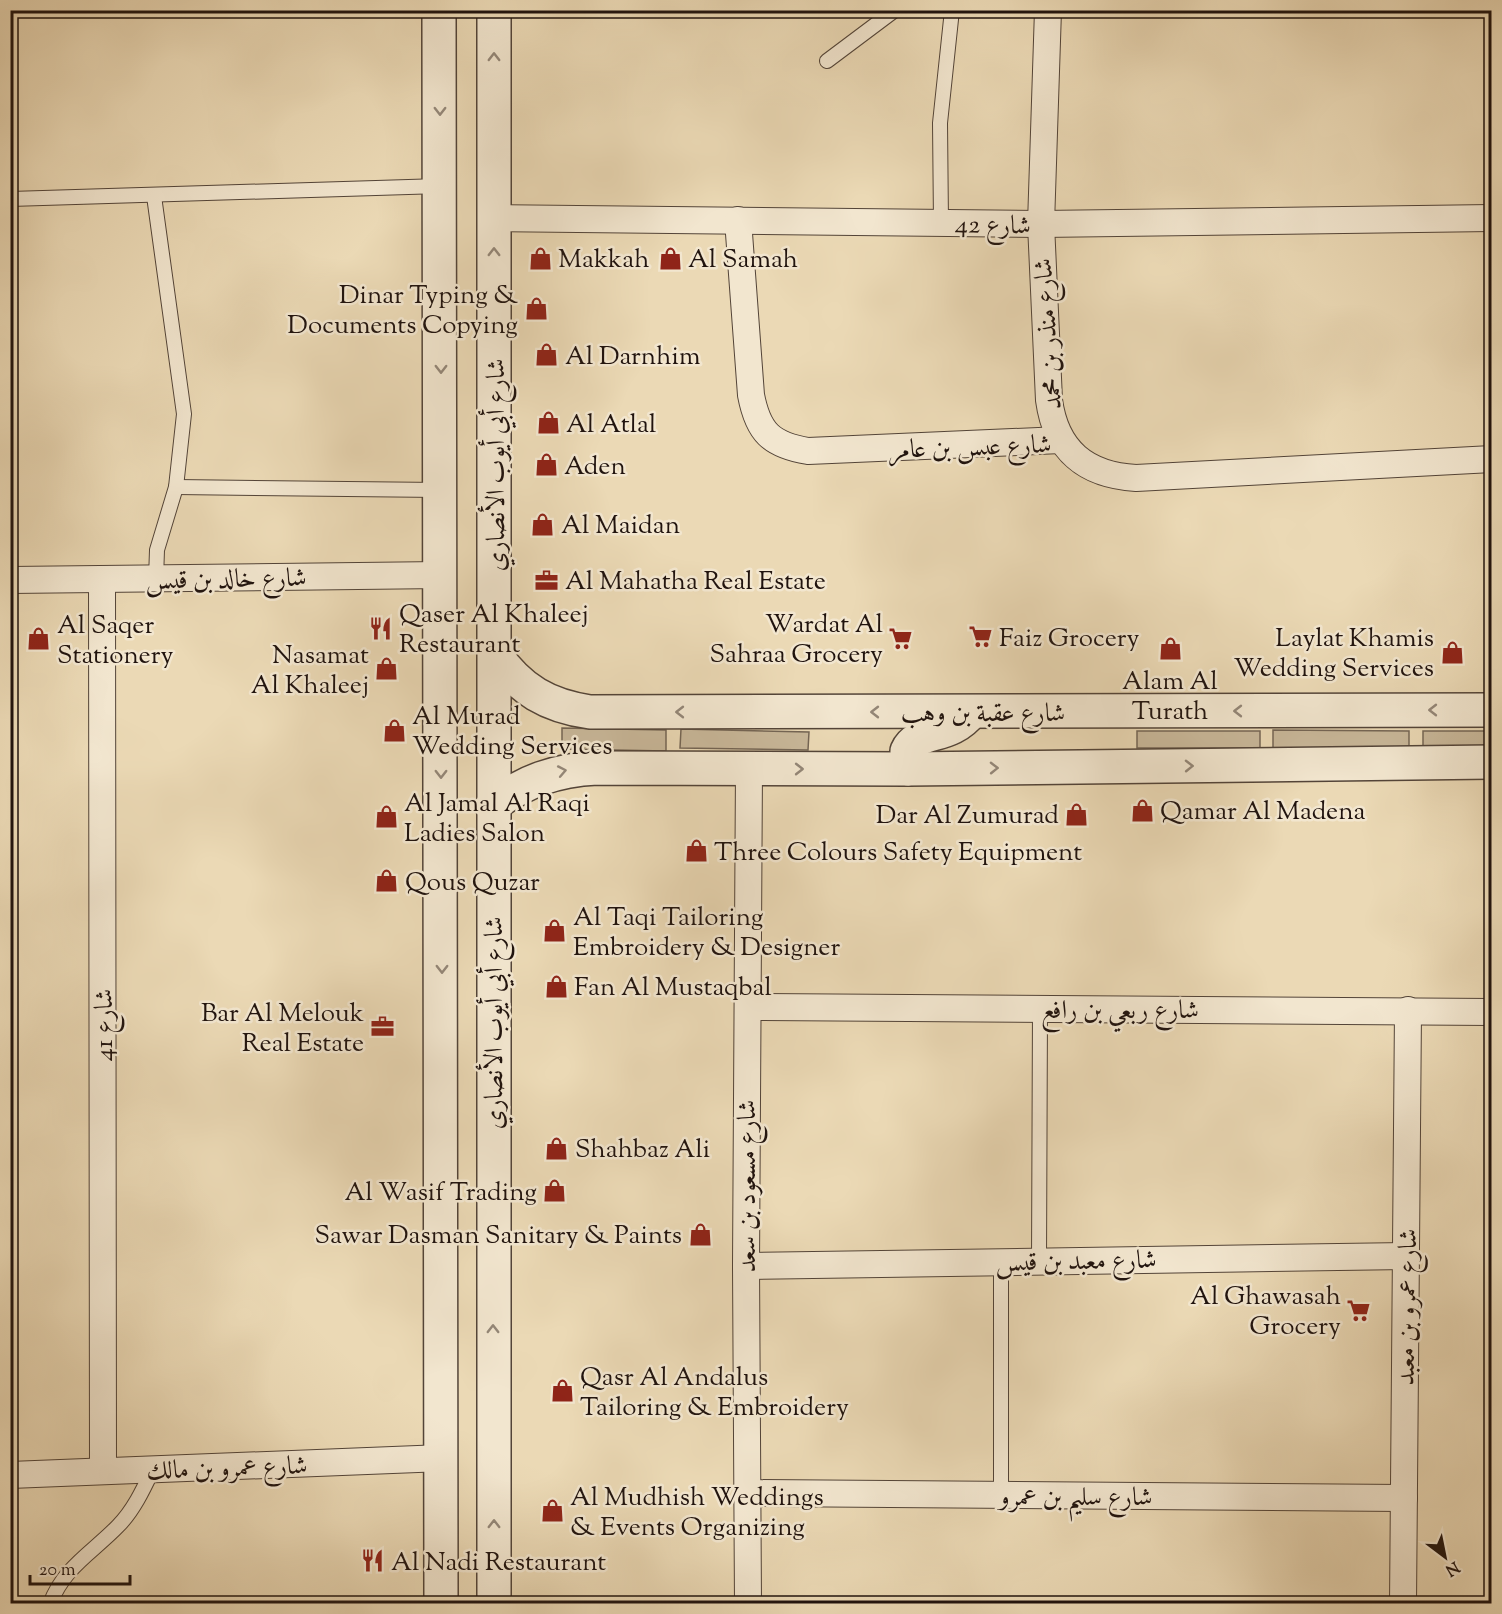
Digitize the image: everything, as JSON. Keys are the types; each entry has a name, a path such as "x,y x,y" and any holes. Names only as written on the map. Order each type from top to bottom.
{"street":[{"name":"شارع أبي أيوب الأنصاري","path":"439,10 443,1458 441,1604"},
{"name":"شارع أبي أيوب الأنصاري","path":"494,10 495,654 492,806 494,1604"},
{"name":"شارع منذر بن محمد","path":"1048,10 1041,224 1048,400 1052,420 1061,440"},
{"name":"شارع 42","path":"494,218 1041,224 1491,218"},
{"name":"شارع عبس بن عامر","path":"738,220 755,417 768,436 787,447 820,451 1061,440 1075,457 1093,470 1114,477 1136,478 1491,459"},
{"name":"شارع خالد بن قيس","path":"10,580 441,575"},
{"name":"شارع 41","path":"102,579 103,1470"},
{"name":"شارع عقبة بن وهب","path":"495,654 508,673 525,689 545,702 567,709 590,712 1491,710"},
{"path":"908,769 907,751 915,739 955,728 972,712"},
{"path":"492,806 530,781 552,773 574,769 908,769 1491,762"},
{"name":"شارع مسعود بن سعد","path":"748,768 746,1266 748,1604"},
{"name":"شارع ربعي بن رافع","path":"748,1007 1491,1012"},
{"name":"شارع عمرو بن معبد","path":"1403,1604 1408,1010"},
{"name":"شارع معبد بن قيس","path":"746,1266 1407,1256"},
{"name":"شارع عمرو بن مالك","path":"10,1475 443,1458"},
{"name":"شارع سليم بن عمرو","path":"747,1494 1404,1498"}],"lane":[{"path":"827,61 895,10"},
{"path":"941,223 940,123 952,10"},
{"path":"10,199 441,186"},
{"path":"154,196 184,414 182,451 176,487 157,550 156,579"},
{"path":"176,487 441,490"},
{"path":"1039,1261 1040,1009"},
{"path":"1001,1261 1001,1495"},
{"path":"50,1604 56,1590 72,1566 119,1525 138,1499 152,1471"}],"shaded area":[{"path":"562,728 666,730 666,751 562,749"},
{"path":"681,729 809,732 808,750 680,748"},
{"path":"1273,730 1409,731 1409,750 1273,749"},
{"path":"1137,731 1260,731 1260,748 1137,748"},
{"path":"1423,731 1491,731 1491,749 1423,748"}],"place":[{"name":"Makkah","path":"540,258"},
{"name":"Al Samah","path":"670,258"},
{"name":"Dinar Typing & Documents Copying","path":"536,309"},
{"name":"Al Darnhim","path":"547,355"},
{"name":"Al Atlal","path":"548,423"},
{"name":"Aden","path":"546,465"},
{"name":"Al Maidan","path":"543,524"},
{"name":"Al Mahatha Real Estate","path":"547,580"},
{"name":"Qaser Al Khaleej Restaurant","path":"381,628"},
{"name":"Faiz Grocery","path":"981,637"},
{"name":"Wardat Al Sahraa Grocery","path":"901,638"},
{"name":"Al Saqer Stationery","path":"39,639"},
{"name":"Alam Al Turath","path":"1170,649"},
{"name":"Laylat Khamis Wedding Services","path":"1452,652"},
{"name":"Nasamat Al Khaleej","path":"387,669"},
{"name":"Al Murad Wedding Services","path":"394,730"},
{"name":"Qamar Al Madena","path":"1142,810"},
{"name":"Dar Al Zumurad","path":"1077,814"},
{"name":"Al Jamal Al Raqi Ladies Salon","path":"386,817"},
{"name":"Three Colours Safety Equipment","path":"696,851"},
{"name":"Qous Quzar","path":"387,881"},
{"name":"Al Taqi Tailoring Embroidery & Designer","path":"555,931"},
{"name":"Fan Al Mustaqbal","path":"556,986"},
{"name":"Bar Al Melouk Real Estate","path":"382,1027"},
{"name":"Shahbaz Ali","path":"557,1148"},
{"name":"Al Wasif Trading","path":"555,1191"},
{"name":"Sawar Dasman Sanitary & Paints","path":"700,1234"},
{"name":"Al Ghawasah Grocery","path":"1359,1310"},
{"name":"Qasr Al Andalus Tailoring & Embroidery","path":"562,1391"},
{"name":"Al Mudhish Weddings & Events Organizing","path":"552,1511"},
{"name":"Al Nadi Restaurant","path":"373,1561"}]}
